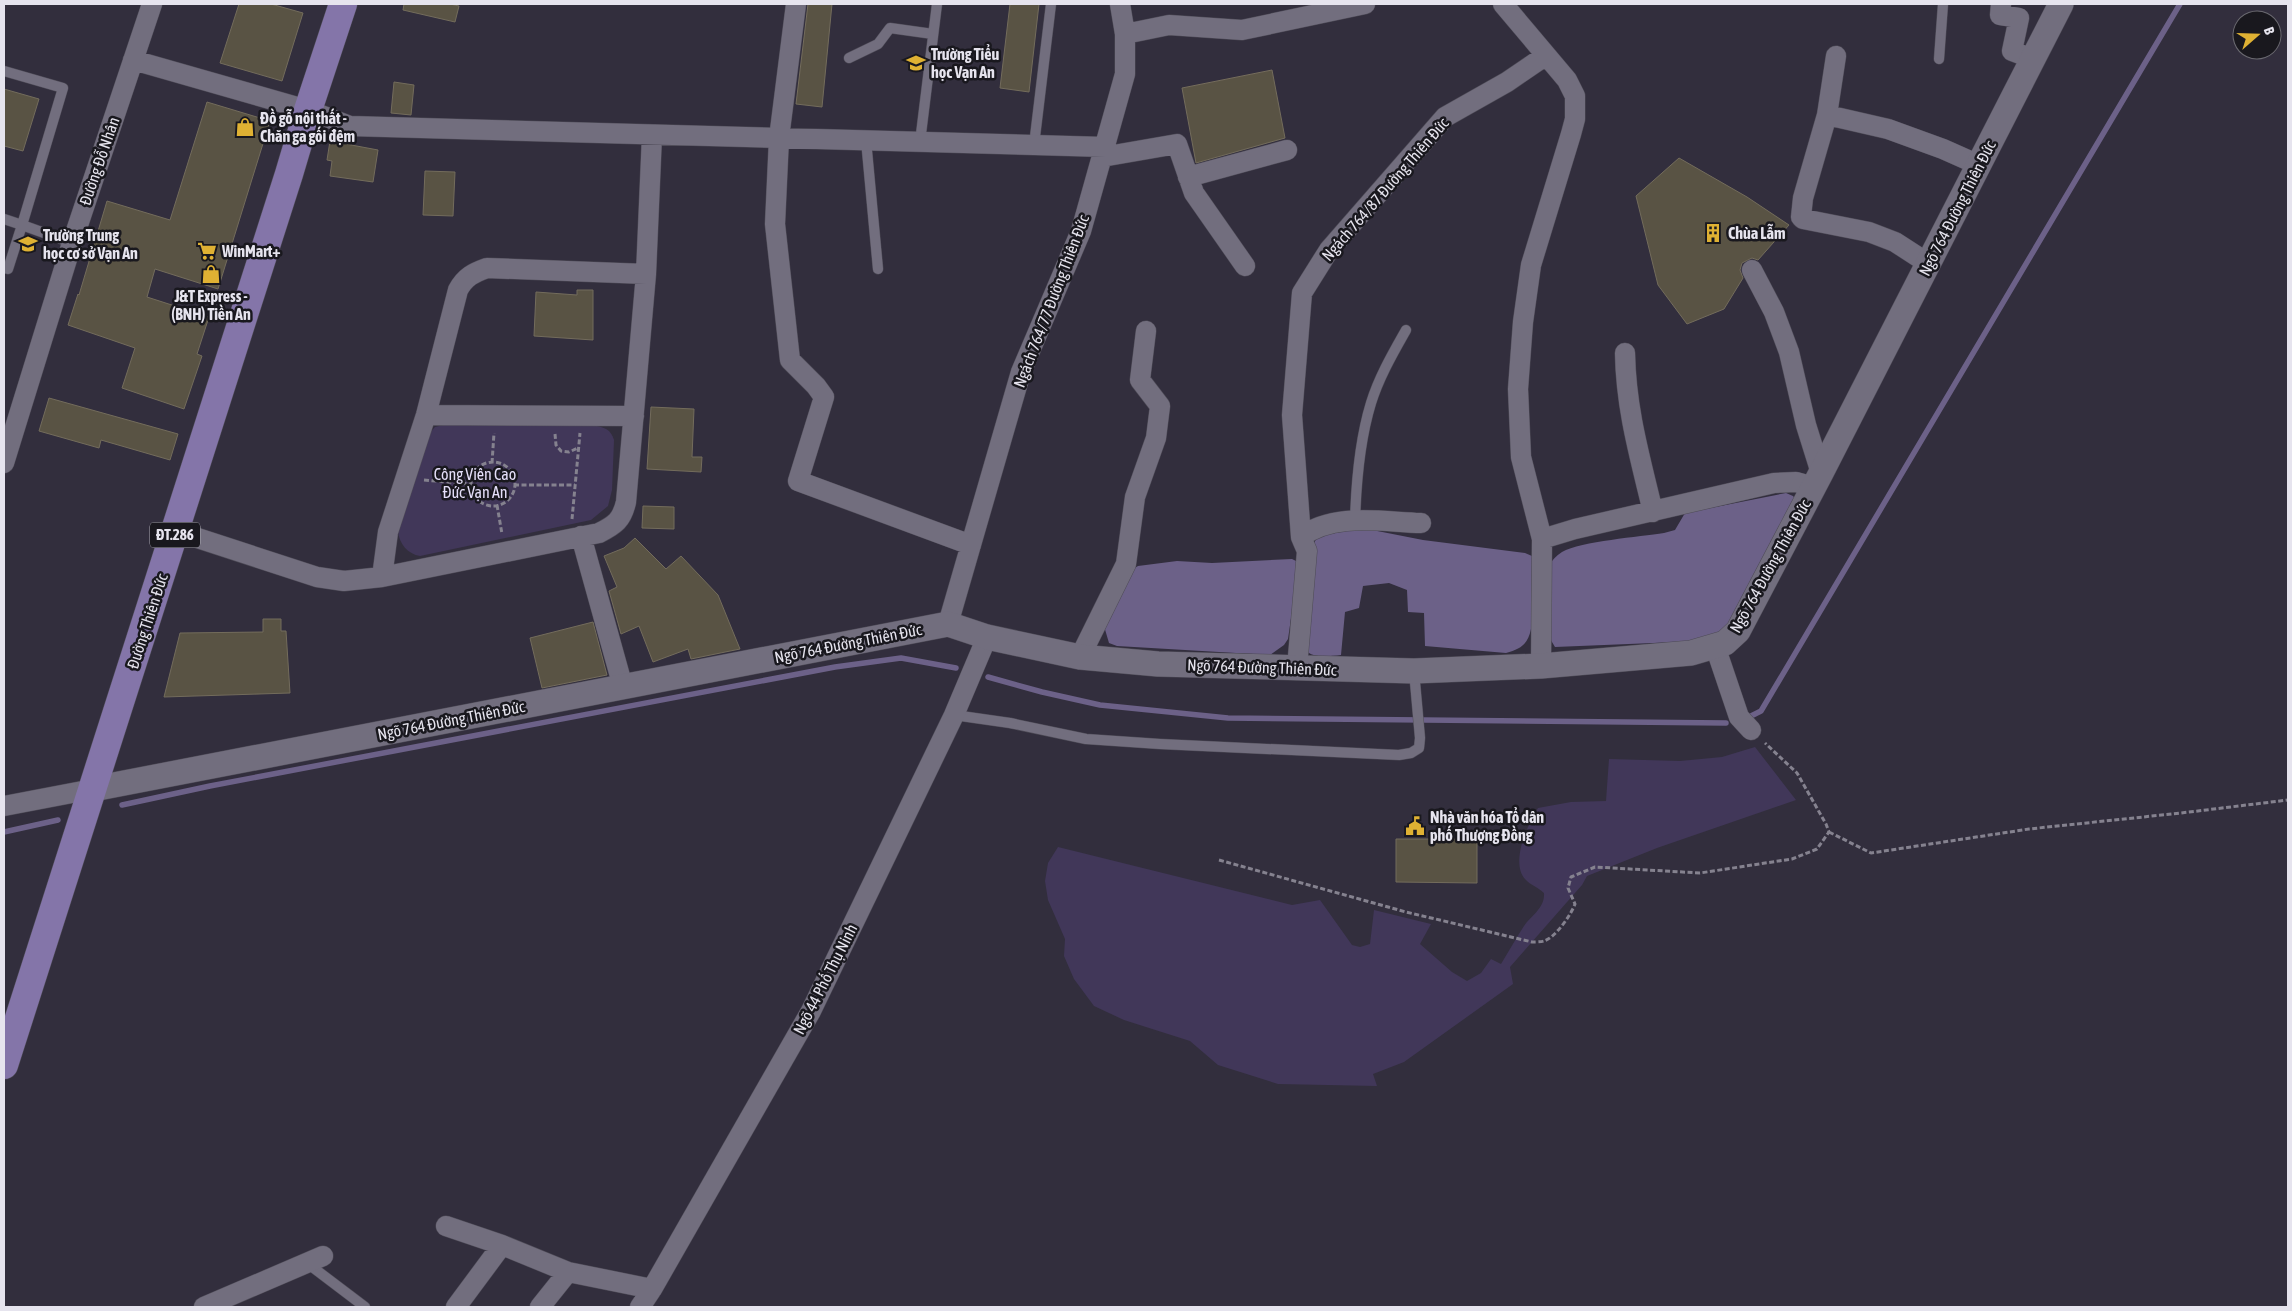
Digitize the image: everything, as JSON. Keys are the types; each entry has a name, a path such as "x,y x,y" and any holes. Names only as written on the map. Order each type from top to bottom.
{"main road":[{"name":"Đường Thiên Đức","path":"4,1065 94,789 294,160 308,110 344,4"}],"street":[{"name":"Đường Đỗ Nhân","path":"4,463 72,243 152,4"},
{"path":"796,4 779,138 775,224 790,360 816,386 824,397 798,481 971,545"},
{"name":"Ngách 764/77 Đường Thiên Đức","path":"948,624 1021,372 1081,231 1125,74 1125,34 1120,4"},
{"path":"1125,34 1169,25 1242,30 1365,4"},
{"path":"2001,4 2000,15 2019,18 2012,51 2033,59"},
{"name":"Ngõ 764 Đường Thiên Đức","path":"94,789 948,624 987,637 1080,657 1158,664 1414,671 1541,666 1691,653 1725,643 1738,631 1818,480 2062,4"},
{"path":"1510,6 1545,56 1567,80 1575,96 1575,119 1531,265 1523,322 1518,390 1521,457 1542,539 1541,666"},
{"name":"Ngách 764/87 Đường Thiên Đức","path":"1297,668 1307,551 1301,537 1292,415 1302,293 1329,250 1445,117 1507,82 1545,56"},
{"path":"1836,56 1827,115 1803,198 1801,217 1878,235 1895,242 1929,264"},
{"path":"133,60 308,110 336,122 366,127 1034,145 1103,152 1177,144 1194,193 1245,266"},
{"path":"1827,115 1888,129 1943,149 1979,166"},
{"path":"176,531 317,576 344,581 382,577 576,529 599,533 614,526 623,516 626,502 646,274 652,135"},
{"path":"1188,177 1287,150"},
{"path":"382,577 388,532 426,415 458,290 463,280 472,273 487,268 646,274"},
{"path":"1542,539 1568,530 1774,483 1818,480 1789,352 1774,312 1752,270"},
{"path":"1080,657 1126,564 1135,498 1156,438 1160,406 1140,380 1146,330"},
{"path":"1625,353 1626,387 1630,417 1653,512"},
{"path":"426,415 634,416"},
{"path":"1301,537 1312,529 1327,524 1355,522 1421,523"},
{"path":"576,529 623,687"},
{"name":"Ngõ 44 Phố Thụ Ninh","path":"640,1307 811,1011 954,715 987,637"},
{"path":"1715,646 1739,717 1752,730"},
{"path":"4,806 94,789"},
{"path":"446,1226 502,1245 568,1272 652,1289"},
{"path":"456,1307 502,1245"},
{"path":"204,1307 315,1260"},
{"path":"540,1307 568,1272"}],"lane":[{"path":"920,142 937,4"},
{"path":"1034,145 1051,4"},
{"path":"1939,59 1944,4"},
{"path":"849,58 878,44 890,28 933,34"},
{"path":"4,71 62,88 22,225 8,252 8,269 4,268"},
{"path":"866,140 878,269"},
{"path":"4,220 72,243"},
{"path":"1355,522 1356,484 1371,403 1388,362 1406,330"},
{"path":"954,715 1010,723 1086,739 1399,755 1411,753 1419,748 1420,738 1414,671"},
{"path":"315,1260 366,1307"}],"path":[{"path":"492,462 494,426"},
{"path":"560,428 554,436 558,448 565,452 578,448"},
{"path":"576,529 575,485 580,428"},
{"path":"492,462 502,464 508,469 512,475 514,486 511,496 507,501 497,506 487,505 475,498 471,484 475,470 481,465 492,462"},
{"path":"416,480 471,484"},
{"path":"514,486 575,485"},
{"path":"497,506 503,537"},
{"path":"1752,730 1796,774 1829,832 1871,852 2029,829 2181,814 2288,800"},
{"path":"1219,860 1406,912 1532,942 1544,941 1551,936 1573,912 1575,904 1568,884 1571,878 1584,871 1595,867 1700,874 1792,859 1817,849 1829,832"}],"green space":[{"name":"Công Viên Cao Đức Vạn An","path":"452,423 597,426 606,429 614,440 612,490 608,506 591,520 420,556 408,551 402,544 398,531 428,435 435,427"},
{"path":"1755,747 1796,800 1657,848 1587,876 1582,885 1510,967 1513,984 1404,1062 1373,1074 1377,1086 1278,1084 1218,1065 1190,1041 1124,1020 1094,1006 1074,979 1064,956 1065,939 1048,900 1045,881 1048,863 1058,847 1292,905 1320,900 1352,945 1360,947 1370,944 1374,910 1431,924 1420,944 1452,972 1467,981 1481,973 1491,959 1501,964 1524,926 1542,903 1544,893 1525,879 1519,863 1522,843 1538,808 1571,802 1606,801 1609,759 1680,761 1722,757"}],"shaded area":[{"path":"1786,493 1793,496 1797,501 1723,633 1702,641 1555,647 1549,637 1549,566 1554,558 1562,552 1596,542 1664,533 1675,530 1685,513"},
{"path":"1362,528 1423,540 1525,553 1532,556 1531,629 1526,642 1520,648 1506,653 1425,646 1424,613 1408,612 1407,590 1389,583 1363,586 1359,608 1345,612 1341,655 1322,656 1309,653 1305,650 1310,555 1315,541 1319,536"},
{"path":"1292,559 1296,561 1298,570 1288,639 1284,645 1270,655 1117,646 1109,643 1104,626 1133,569 1138,566 1177,561 1212,563"}],"building":[{"path":"239,4 271,4 303,13 282,81 220,63"},
{"path":"404,4 450,4 459,6 455,22 403,10"},
{"path":"808,4 832,4 822,107 796,104"},
{"path":"1010,4 1039,4 1029,92 1000,88"},
{"path":"1272,70 1285,138 1196,163 1182,88"},
{"path":"394,82 414,85 411,115 391,113"},
{"path":"4,89 39,99 23,151 4,146"},
{"path":"207,102 270,121 218,289 155,269 147,297 209,317 197,354 202,356 184,409 122,388 135,348 68,325 107,201 170,220"},
{"path":"330,141 378,150 373,182 330,176 332,161 327,160"},
{"name":"Chùa Lẫm","path":"1679,158 1747,197 1789,225 1758,260 1752,258 1742,263 1740,270 1743,278 1724,309 1687,324 1658,285 1636,196"},
{"path":"425,171 455,172 453,216 423,215"},
{"path":"577,290 593,290 593,340 534,336 536,292 577,295"},
{"path":"49,398 178,434 170,460 101,440 99,448 39,431"},
{"path":"651,407 694,409 692,457 702,457 701,472 647,469"},
{"path":"643,506 674,507 674,529 642,528"},
{"path":"635,538 666,569 681,556 718,595 740,649 691,659 688,649 653,662 639,626 621,634 609,591 617,587 604,556 624,548"},
{"path":"263,619 281,619 281,631 286,631 290,693 164,697 180,633 263,632"},
{"path":"593,622 607,675 542,688 530,638"},
{"path":"1396,839 1477,839 1477,883 1396,882"}],"waterway":[{"path":"1751,716 1761,711 2180,4"},
{"path":"122,805 210,786 835,667 901,658 956,668"},
{"path":"988,677 1100,705 1228,718 1726,723"},
{"path":"4,832 58,820"}],"place":[{"name":"Trường Tiểu học Vạn An","path":"916,63"},
{"name":"Đồ gỗ nội thất - Chăn ga gối đệm","path":"245,127"},
{"name":"Chùa Lẫm","path":"1713,233"},
{"name":"Trường Trung học cơ sở Vạn An","path":"28,244"},
{"name":"WinMart+","path":"207,251"},
{"name":"J&T Express - (BNH) Tiền An","path":"211,274"},
{"name":"Nhà văn hóa Tổ dân phố Thượng Đồng","path":"1415,826"}]}
